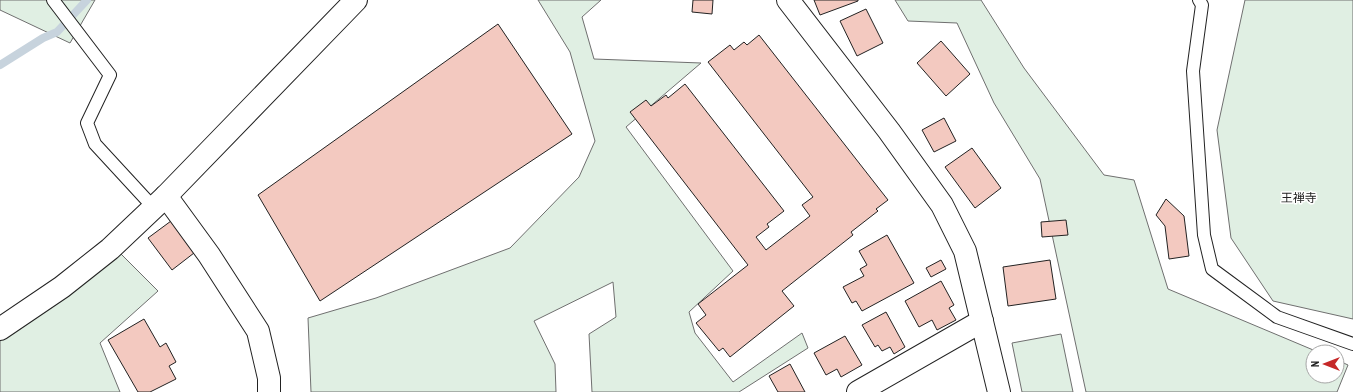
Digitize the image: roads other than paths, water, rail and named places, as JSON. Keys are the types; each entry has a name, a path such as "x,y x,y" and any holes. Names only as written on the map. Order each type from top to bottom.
{"street":[{"path":"0,329 62,287 110,249 160,202 356,0"},
{"path":"788,0 889,131 942,205 966,251 999,392"},
{"path":"160,202 209,255 258,331 269,378 269,392"},
{"path":"858,392 982,321"}],"lane":[{"path":"53,0 110,75 87,123 95,144 160,202"},
{"path":"1199,0 1202,5 1193,71 1204,235 1212,270 1277,317 1353,344"}],"waterway":[{"path":"0,65 43,38 57,32 87,0"}],"district":[{"name":"王禅寺","path":"1299,198"}]}
